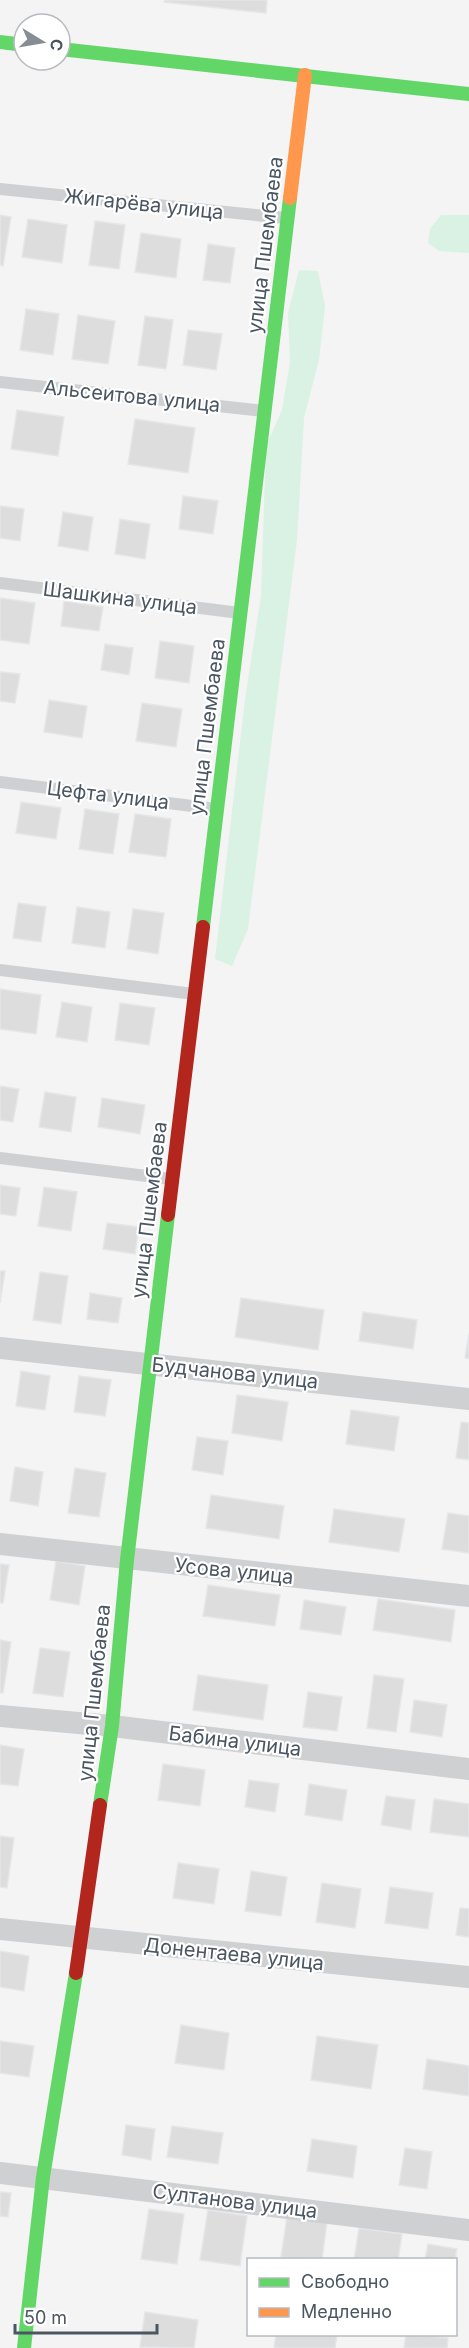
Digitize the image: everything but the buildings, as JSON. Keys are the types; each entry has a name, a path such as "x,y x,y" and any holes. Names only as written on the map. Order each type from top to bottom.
{"street":[{"path":"72,49 469,94"},
{"name":"улица Пшембаева","path":"24,2348 43,2177 112,1726 127,1560 305,75"},
{"name":"Будчанова улица","path":"0,1348 469,1399"},
{"name":"Усова улица","path":"0,1544 127,1560 469,1596"},
{"name":"Бабина улица","path":"0,1716 112,1726 469,1769"},
{"name":"Донентаева улица","path":"0,1929 469,1977"},
{"name":"Султанова улица","path":"0,2172 469,2230"}],"lane":[{"name":"Жигарёва улица","path":"0,189 288,219"},
{"name":"Альсеитова улица","path":"0,382 265,411"},
{"name":"Шашкина улица","path":"0,583 241,613"},
{"name":"Цефта улица","path":"0,782 217,809"},
{"path":"0,970 195,994"},
{"path":"0,1158 173,1179"}],"green space":[{"path":"441,215 469,215 469,253 439,251 428,243 430,229"},
{"path":"299,270 318,271 325,306 319,360 304,418 297,540 248,929 232,966 215,959 245,699 261,596 266,446 282,410 290,362 288,313"}],"traffic: fast":[{"path":"0,42 12,44"},
{"path":"72,50 469,94"},
{"path":"203,927 290,198"},
{"path":"100,1805 112,1726 127,1560 168,1215"},
{"path":"24,2348 43,2177 76,1973"}],"traffic: slow":[{"path":"290,198 305,75"}],"traffic: jam":[{"path":"168,1215 203,927"},
{"path":"76,1973 100,1805"}]}
